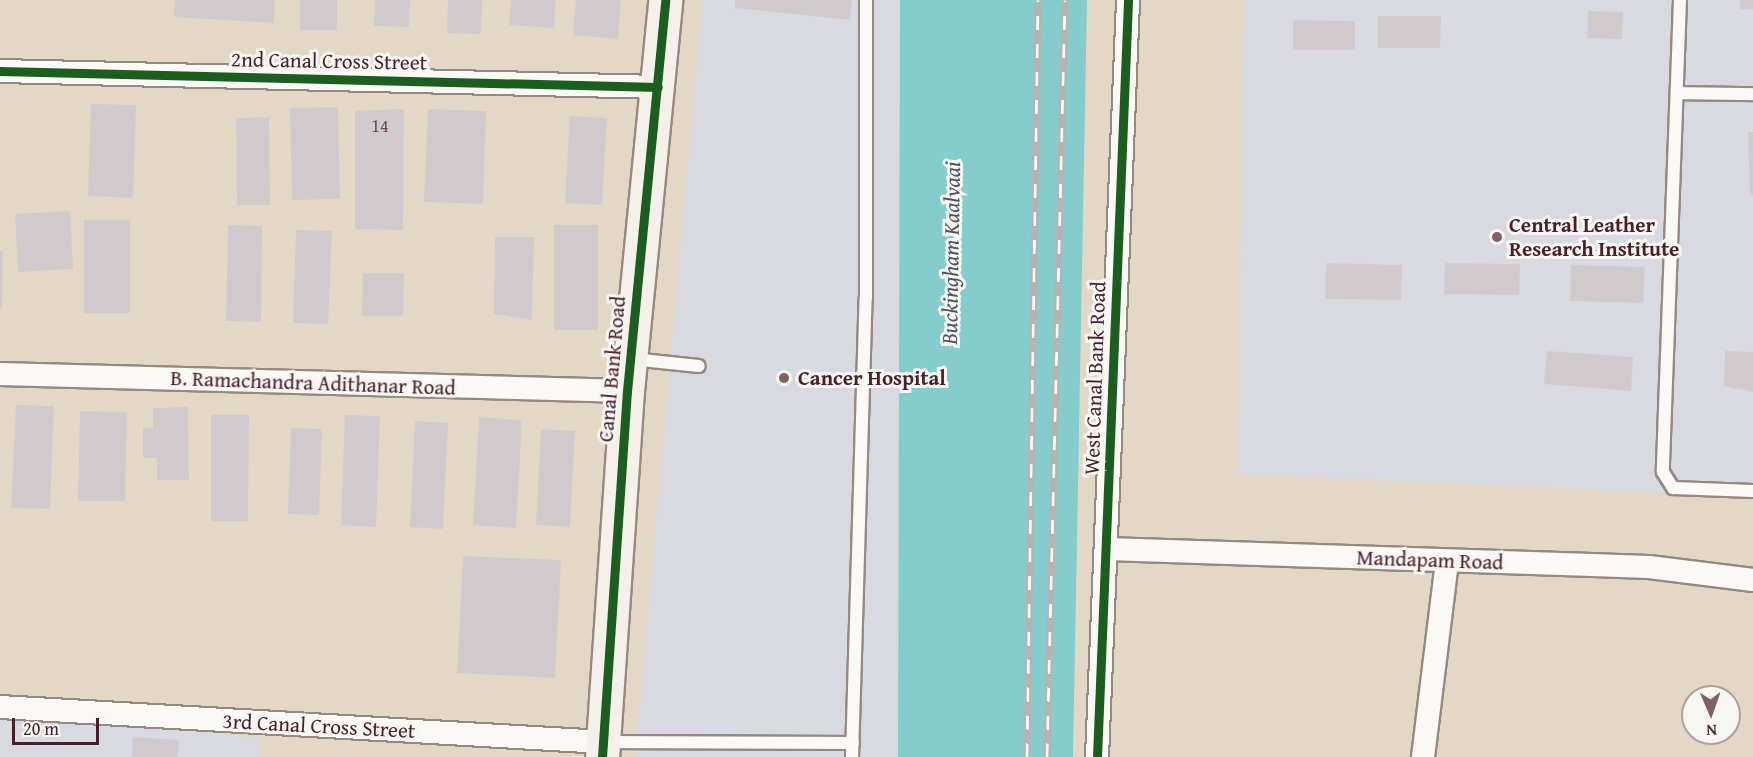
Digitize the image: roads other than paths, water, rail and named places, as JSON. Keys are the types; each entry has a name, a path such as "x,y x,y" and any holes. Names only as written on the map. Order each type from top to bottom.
{"street":[{"name":"Canal Bank Road","path":"602,749 627,391 665,0"},
{"name":"West Canal Bank Road","path":"1097,757 1128,0"},
{"name":"2nd Canal Cross Street","path":"0,71 658,87"},
{"name":"B. Ramachandra Adithanar Road","path":"0,374 627,391"},
{"name":"Mandapam Road","path":"1107,549 1649,567 1753,580"},
{"path":"1423,757 1447,561"},
{"name":"3rd Canal Cross Street","path":"0,707 602,749"}],"lane":[{"path":"852,757 866,298 866,0"},
{"path":"1680,0 1665,482 1673,488 1753,491"},
{"path":"1677,93 1753,94"},
{"path":"630,359 699,366"},
{"path":"602,749 853,743"}],"water":[{"name":"Buckingham Kaalvaai","path":"900,0 1087,0 1073,757 898,757"}],"railway":[{"path":"1027,757 1038,0"},
{"path":"1047,757 1065,0"}],"place":[{"name":"Central Leather Research Institute","path":"1497,237"},
{"name":"Cancer Hospital","path":"784,378"}]}
